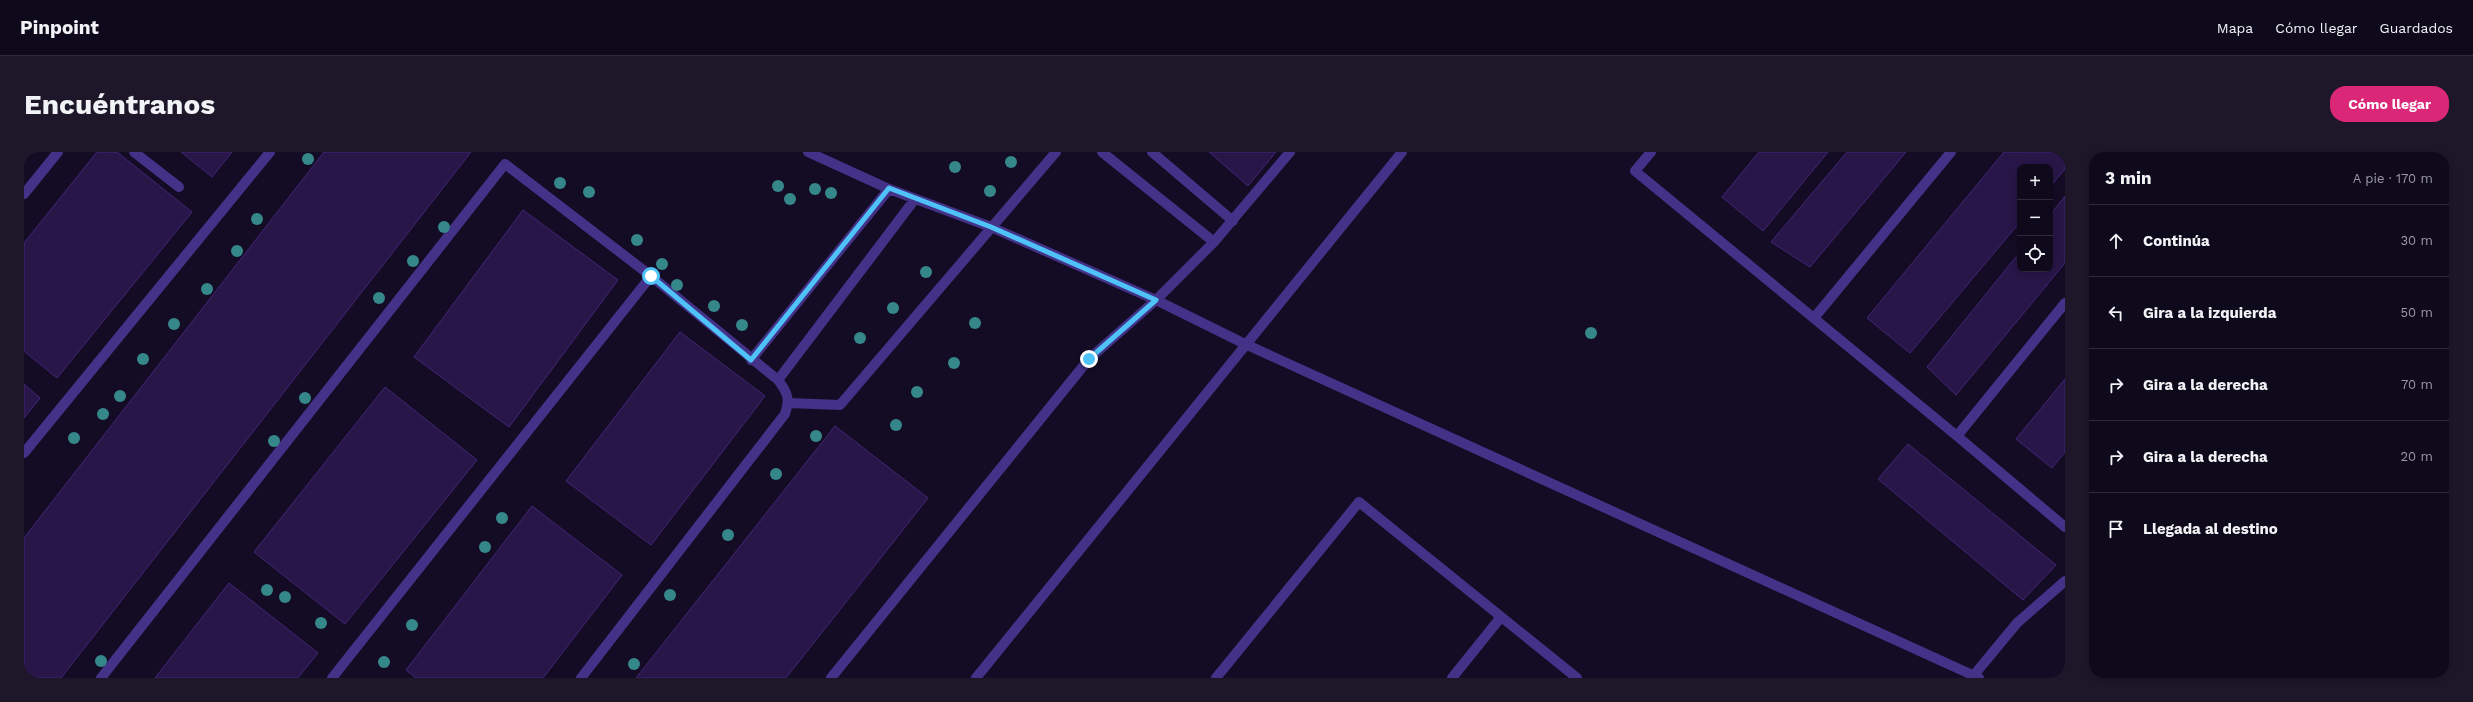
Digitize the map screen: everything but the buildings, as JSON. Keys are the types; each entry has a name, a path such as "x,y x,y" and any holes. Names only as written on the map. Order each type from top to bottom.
{"street":[{"path":"24,194 58,152"},
{"path":"134,152 179,187"},
{"path":"24,453 270,152"},
{"path":"808,152 915,199 991,227 1156,300 1245,344 1976,677 2017,623 2065,581"},
{"path":"789,402 840,405 1056,152"},
{"path":"1102,152 1214,242"},
{"path":"1152,152 1233,221"},
{"path":"831,678 1089,359 1156,300 1214,242 1290,152"},
{"path":"976,678 1402,152"},
{"path":"1651,152 1635,171 1957,436 2065,527"},
{"path":"1814,318 1952,152"},
{"path":"101,678 505,164 651,276 751,360 778,380 788,392 789,402 785,414 580,678"},
{"path":"751,360 889,188"},
{"path":"778,380 915,199"},
{"path":"332,678 651,276"},
{"path":"1957,436 2065,303"},
{"path":"1216,678 1359,502 1577,678"},
{"path":"1452,678 1501,617"}],"route":[{"path":"651,276 751,360 889,188 991,227 1156,300 1089,359"}]}
